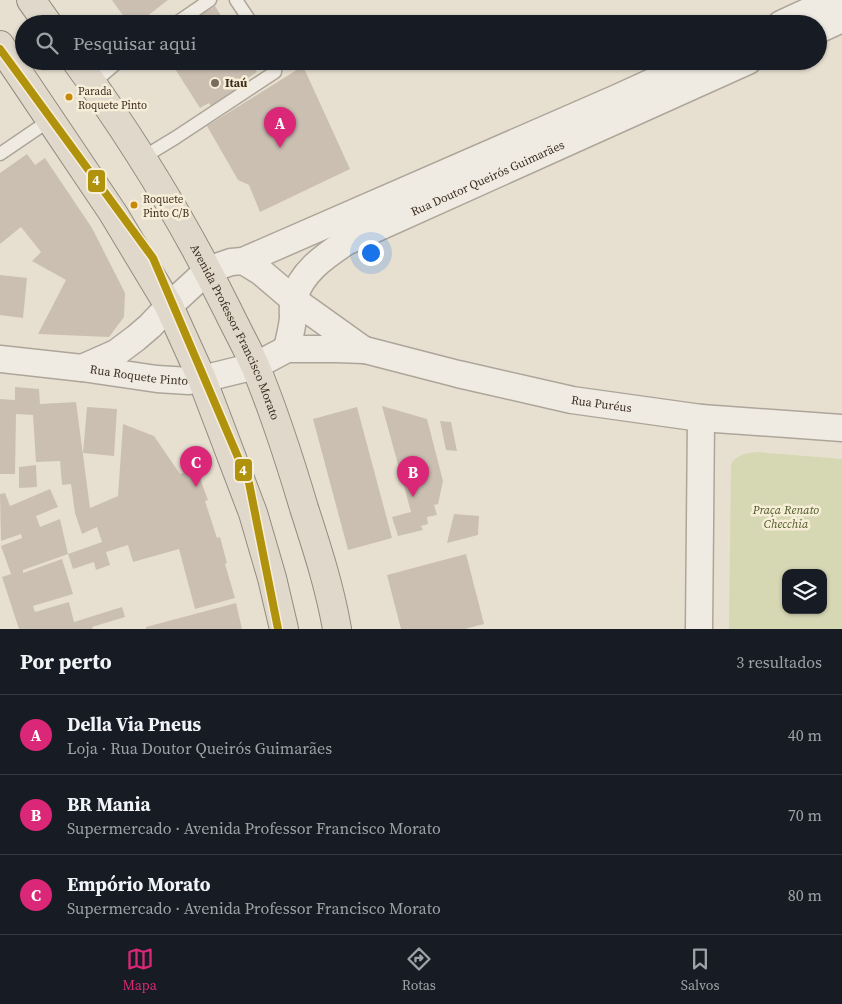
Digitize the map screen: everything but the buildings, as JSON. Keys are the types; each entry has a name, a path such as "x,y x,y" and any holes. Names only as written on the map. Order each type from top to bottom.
{"highway":[{"path":"31,0 42,15"},
{"path":"0,45 15,68"},
{"path":"17,70 113,213 169,306 202,379 253,513 272,578 284,629"},
{"name":"Avenida Professor Francisco Morato","path":"82,70 142,158 208,270 255,366 293,470 318,551 337,629"}],"street":[{"path":"800,15 833,0"},
{"path":"827,26 842,19"},
{"name":"Rua Doutor Queirós Guimarães","path":"243,261 678,70"},
{"name":"Rua Doutor Queirós Guimarães","path":"287,349 297,290 318,261 346,242 728,70"},
{"path":"208,270 231,262 243,261"},
{"name":"Rua Puréus","path":"243,261 261,272 294,300 365,350"},
{"name":"Rua Roquete Pinto","path":"82,368 116,353 150,326 208,270"},
{"name":"Rua Puréus","path":"255,366 287,349 365,350 572,400 701,418 842,428"},
{"name":"Rua Roquete Pinto","path":"0,359 157,379 189,381 255,366"},
{"path":"699,629 701,418"}],"lane":[{"path":"188,15 210,0"},
{"path":"236,0 246,15"},
{"path":"92,84 108,70"},
{"path":"142,158 275,72 275,70"},
{"path":"0,154 50,120"}],"green space":[{"name":"Praça Renato Checchia","path":"757,452 842,459 842,629 729,629 731,464 746,454"}],"transit line":[{"name":"4","path":"0,49 15,69"},
{"name":"4","path":"15,70 153,258 249,483 278,629"}],"place":[{"name":"Itaú","path":"215,83"},
{"name":"Parada Roquete Pinto","path":"69,97"},
{"name":"Della Via Pneus","path":"280,148"},
{"name":"Roquete Pinto C/B","path":"134,205"},
{"name":"Empório Morato","path":"196,487"},
{"name":"BR Mania","path":"413,497"}]}
